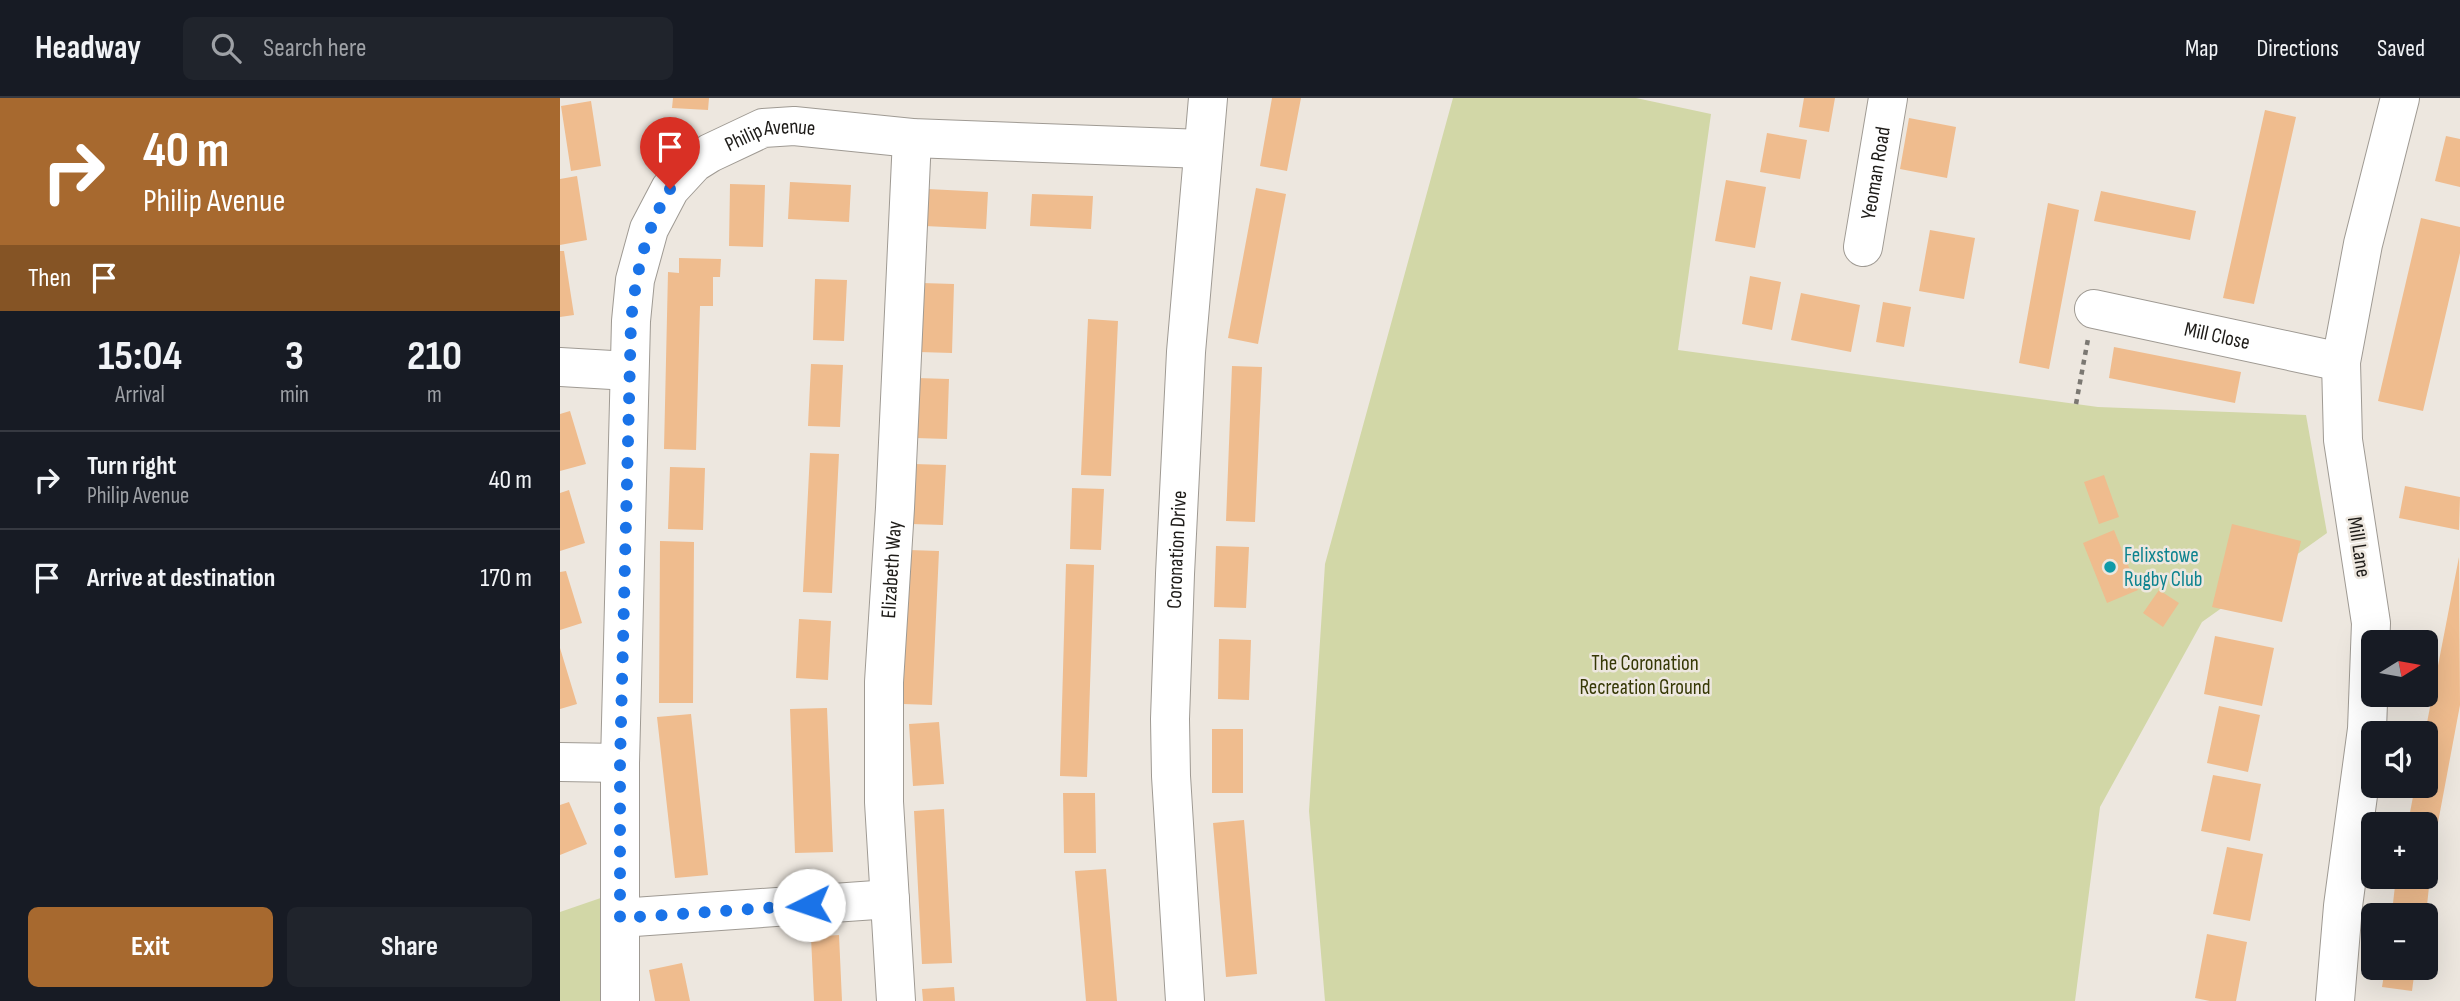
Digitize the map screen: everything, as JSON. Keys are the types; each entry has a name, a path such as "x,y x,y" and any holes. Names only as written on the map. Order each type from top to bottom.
{"street":[{"name":"Coronation Drive","path":"1185,1001 1171,789 1170,719 1174,574 1186,352 1208,98"},
{"name":"Yeoman Road","path":"1863,247 1888,98"},
{"name":"Mill Lane","path":"2335,1001 2343,906 2367,729 2371,622 2343,440 2341,362 2364,244 2400,98"},
{"name":"Philip Avenue","path":"620,1001 620,763 629,371 635,280 649,229 670,189 694,163 729,142 763,113 776,126 912,138 1203,149"},
{"name":"Elizabeth Way","path":"897,1001 884,802 884,682 896,495 912,138"},
{"name":"Mill Close","path":"2094,309 2341,362"},
{"path":"560,367 629,371"},
{"path":"560,762 620,763"},
{"path":"620,918 890,899"}],"path":[{"path":"2076,404 2094,309"}],"green space":[{"name":"The Coronation Recreation Ground","path":"1453,98 1636,98 1711,114 1678,350 2098,407 2306,415 2327,533 2202,622 2100,807 2075,1001 1325,1001 1309,811 1325,564"},
{"path":"621,891 620,1001 560,1001 560,912"}],"building":[{"path":"673,98 709,98 708,110 672,108"},
{"path":"1272,98 1301,98 1287,171 1260,166"},
{"path":"1804,98 1835,98 1829,132 1799,127"},
{"path":"591,101 601,166 571,171 561,106"},
{"path":"2265,110 2296,117 2254,304 2223,298"},
{"path":"1909,118 1956,127 1947,178 1900,169"},
{"path":"1767,133 1807,140 1800,179 1760,172"},
{"path":"2446,136 2460,139 2460,187 2435,181"},
{"path":"577,176 587,240 560,245 560,179"},
{"path":"1726,180 1766,187 1755,248 1715,241"},
{"path":"790,182 851,185 849,222 788,219"},
{"path":"730,184 765,185 763,247 729,246"},
{"path":"1256,188 1286,194 1258,344 1228,338"},
{"path":"927,189 988,192 986,229 925,226"},
{"path":"2101,191 2196,211 2190,240 2094,221"},
{"path":"1032,194 1093,196 1091,229 1030,226"},
{"path":"2048,203 2079,210 2049,369 2019,363"},
{"path":"2421,218 2460,227 2460,253 2423,411 2378,401"},
{"path":"1930,230 1975,238 1964,299 1919,291"},
{"path":"560,251 564,251 574,315 560,317"},
{"path":"679,258 721,259 720,277 713,277 713,306 700,306 696,450 664,449 668,272 679,273"},
{"path":"1750,276 1781,282 1772,330 1742,324"},
{"path":"815,279 847,280 844,341 813,340"},
{"path":"922,283 954,284 952,353 919,352"},
{"path":"1801,293 1860,305 1851,352 1791,340"},
{"path":"1883,302 1911,307 1904,347 1876,342"},
{"path":"1088,319 1118,321 1111,476 1081,475"},
{"path":"2114,347 2241,372 2235,403 2109,378"},
{"path":"811,364 843,365 840,427 808,426"},
{"path":"1232,366 1262,367 1255,522 1226,521"},
{"path":"917,378 949,379 947,439 915,438"},
{"path":"570,411 586,464 560,471 560,414"},
{"path":"810,453 839,454 832,593 803,592"},
{"path":"914,464 946,465 943,525 911,524"},
{"path":"670,467 705,468 703,530 668,529"},
{"path":"2104,475 2119,517 2099,524 2084,482"},
{"path":"2405,486 2460,497 2459,530 2399,518"},
{"path":"1072,488 1104,489 1101,550 1070,549"},
{"path":"569,490 585,543 560,551 560,493"},
{"path":"2232,524 2301,541 2282,622 2212,607"},
{"name":"Felixstowe Rugby Club","path":"2114,530 2138,590 2107,603 2083,543"},
{"path":"660,541 694,542 693,703 659,703"},
{"path":"1216,546 1249,547 1246,608 1214,607"},
{"path":"909,550 939,551 932,705 903,704"},
{"path":"2459,557 2460,705 2438,823 2438,812 2410,812 2413,798 2438,798 2438,721 2427,721 2430,707 2438,707 2438,666"},
{"path":"1066,564 1094,565 1087,777 1060,776"},
{"path":"566,571 582,623 560,630 560,572"},
{"path":"2159,590 2179,603 2163,627 2143,613"},
{"path":"799,619 831,621 828,680 796,678"},
{"path":"2215,636 2274,648 2262,706 2204,694"},
{"path":"1219,639 1251,640 1249,700 1218,699"},
{"path":"560,648 577,704 560,709"},
{"path":"2219,706 2260,715 2248,772 2207,763"},
{"path":"827,708 833,852 795,853 790,709"},
{"path":"691,714 708,875 675,878 657,717"},
{"path":"939,722 944,784 913,786 909,724"},
{"path":"1212,729 1243,729 1243,793 1212,793"},
{"path":"2213,775 2261,784 2250,841 2201,831"},
{"path":"1063,793 1095,793 1096,853 1064,853"},
{"path":"569,802 587,844 560,855 560,805"},
{"path":"944,809 952,963 922,964 914,811"},
{"path":"1244,820 1257,974 1226,977 1213,823"},
{"path":"2227,847 2263,854 2250,921 2213,914"},
{"path":"1106,869 1117,1001 1086,1001 1075,871"},
{"path":"2395,889 2429,889 2427,903 2393,903"},
{"path":"2207,934 2247,942 2236,1001 2195,998"},
{"path":"839,935 842,1001 814,1001 811,937"},
{"path":"682,963 690,1001 655,1001 649,970"},
{"path":"2383,980 2413,980 2412,991 2382,987"},
{"path":"954,987 955,1001 923,1001 922,989"}],"place":[{"name":"Felixstowe Rugby Club","path":"2110,567"}],"route":[{"path":"670,189 649,229 635,280 631,321 620,763 620,918 809,905"}]}
